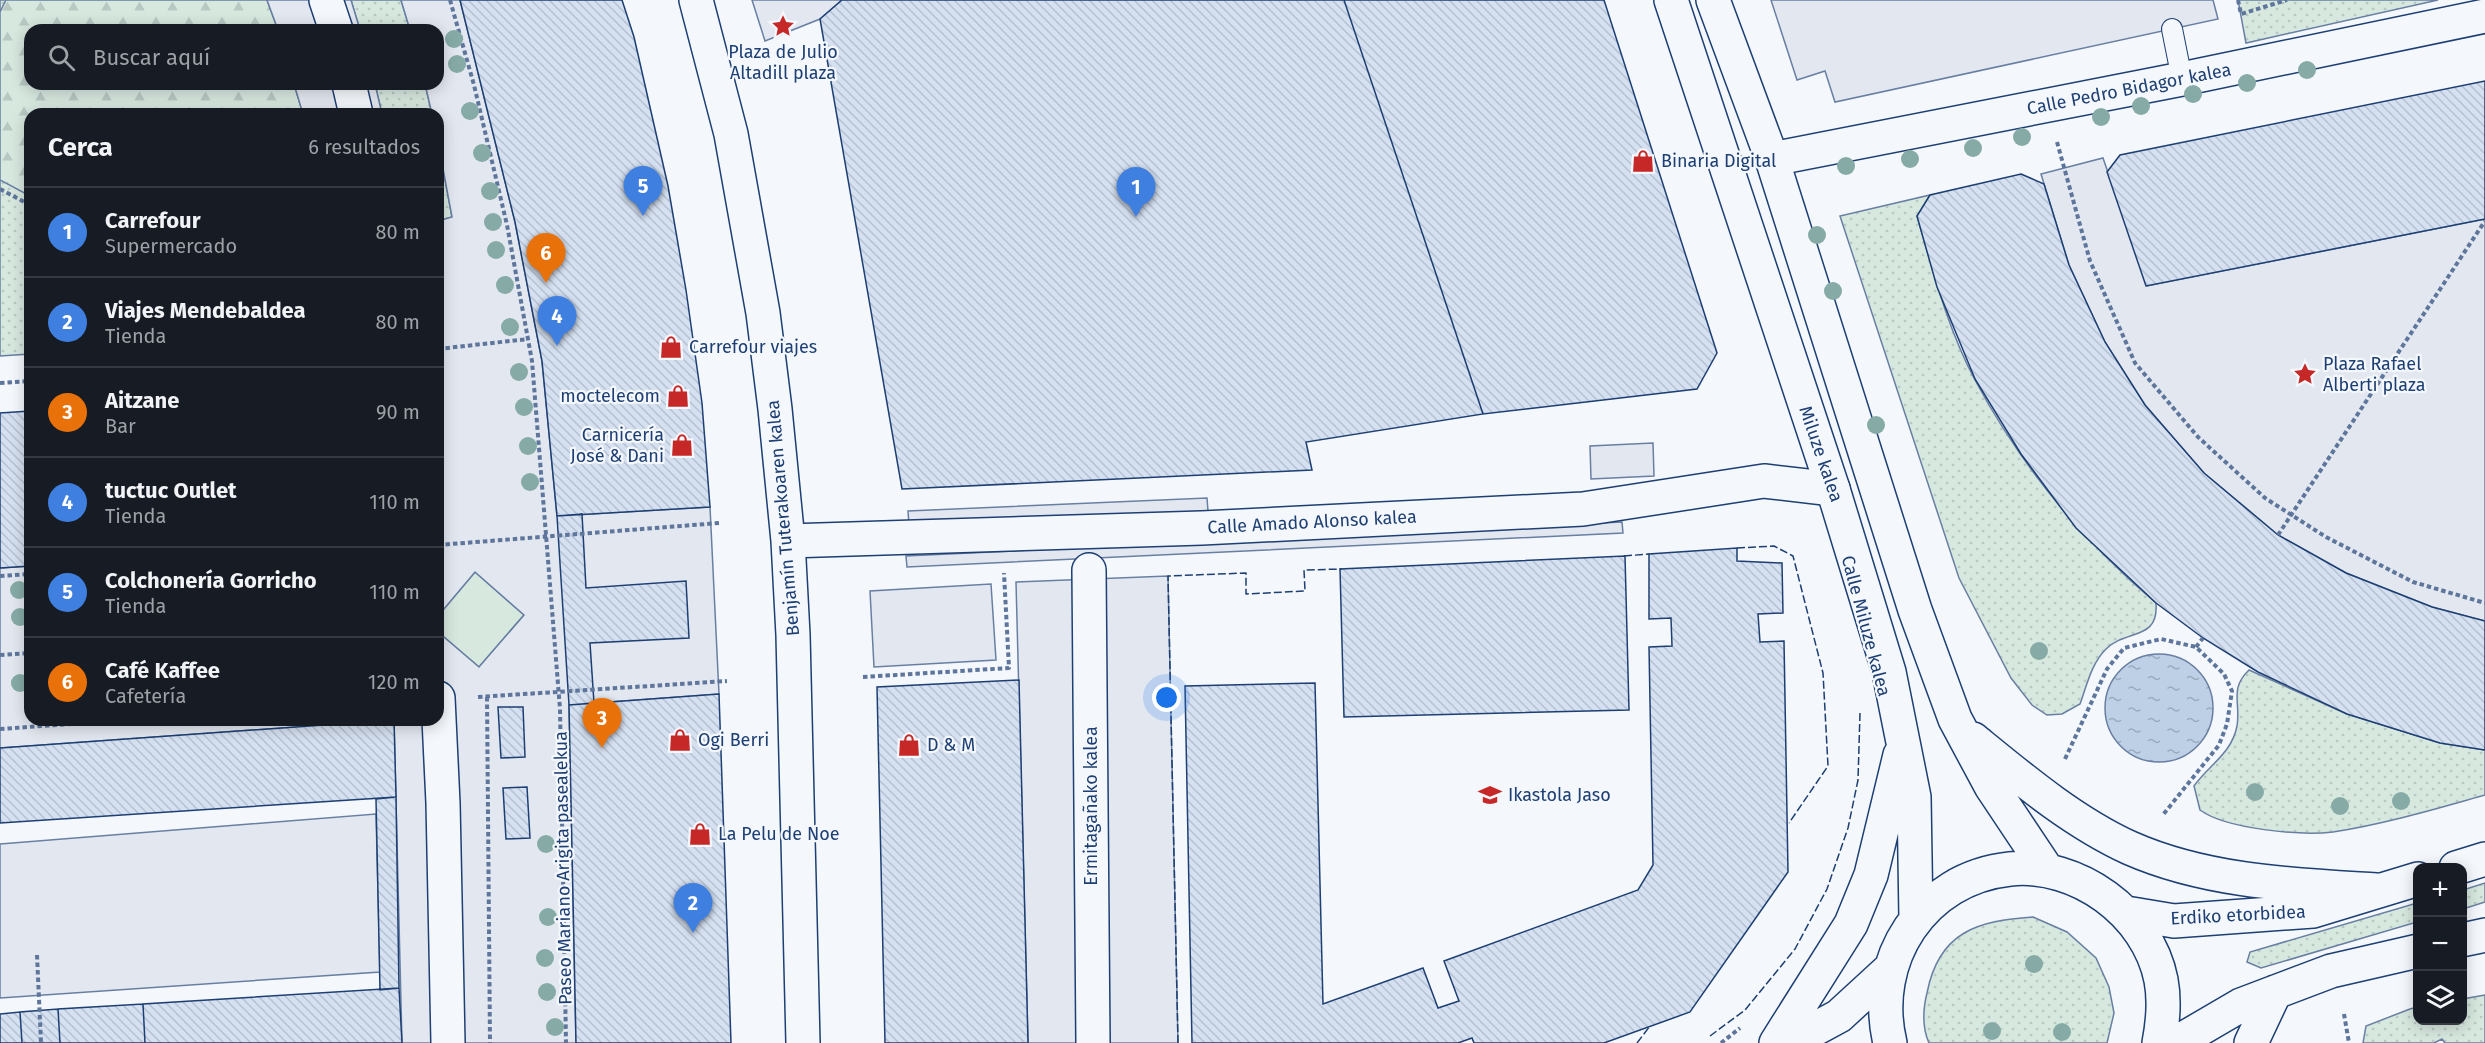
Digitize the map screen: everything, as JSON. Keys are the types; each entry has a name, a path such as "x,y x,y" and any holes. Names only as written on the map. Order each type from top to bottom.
{"street":[{"path":"326,0 334,24"},
{"name":"Benjamín Tuterakoaren kalea","path":"696,0 731,134 763,313 788,541 803,1043"},
{"name":"Miluze kalea","path":"1671,0 1833,489 1889,672 1914,797 1916,919"},
{"path":"1713,0 1772,159 1912,599 1962,731 1991,786 2047,870"},
{"name":"Calle Pedro Bidagor kalea","path":"1772,159 2182,79 2485,15"},
{"path":"350,90 355,108"},
{"name":"Calle Amado Alonso kalea","path":"788,541 1202,528 1583,509 1764,481 1833,489"},
{"name":"Ermitagañako kalea","path":"1089,570 1093,1043"},
{"path":"439,726 448,1043"},
{"path":"1962,731 2022,779 2090,826 2131,848 2180,866 2257,882 2376,890"},
{"path":"1776,1043 1851,924 1867,885 1888,810 1902,745"},
{"path":"2467,864 2485,859"},
{"path":"1890,1043 1884,1018 1888,971 1900,944 1916,919 1942,894 1974,877 2010,869 2047,870 2090,885 2126,913 2148,944 2161,979 2164,1017 2159,1043"},
{"name":"Erdiko etorbidea","path":"2126,913 2174,921 2313,911 2413,880"},
{"path":"2467,939 2485,935"},
{"path":"2176,1043 2241,1005 2331,971 2413,952"},
{"path":"1789,1043 1839,1016 1888,971"},
{"path":"2251,1043 2275,992"}],"lane":[{"path":"2172,29 2182,79"}],"path":[{"name":"Paseo Mariano Arigita pasealekua","path":"450,0 474,86 507,225 528,339 547,534 559,692 566,1043"},
{"path":"2238,0 2241,14 2287,0"},
{"path":"2057,141 2090,261 2135,363 2198,437 2265,498 2326,537 2413,582 2485,603"},
{"path":"0,189 24,202"},
{"path":"2278,535 2485,221"},
{"path":"444,348 528,339"},
{"path":"0,383 24,381"},
{"path":"444,543 719,523"},
{"path":"863,677 1009,668 1004,573"},
{"path":"0,576 24,574"},
{"path":"2196,647 2202,638"},
{"path":"2065,759 2107,669 2124,648 2161,639 2196,647 2224,674 2232,691 2227,724 2219,745 2162,816"},
{"path":"0,655 24,653"},
{"path":"444,698 727,681"},
{"path":"487,697 490,1043"},
{"path":"0,729 42,726"},
{"path":"37,955 41,1043"},
{"path":"2344,1014 2349,1043"},
{"path":"1721,1043 1743,1025"}],"green space":[{"path":"0,0 267,0 276,24 24,24 24,90 296,90 301,108 24,108 24,354 0,356"},
{"path":"6,0 267,0 276,24 24,24 24,90 296,90 301,108 24,108 24,193 0,180 0,12"},
{"path":"351,0 401,0 408,24 358,24"},
{"path":"2238,0 2438,0 2246,43"},
{"path":"376,90 426,90 431,108 381,108"},
{"path":"444,174 452,217 444,219"},
{"path":"1930,195 1917,216 1949,321 1975,380 2012,442 2055,500 2103,554 2156,603 2156,615 2147,629 2114,643 2106,649 2093,668 2080,704 2062,714 2047,715 2032,705 2011,678 1959,578 1840,216"},
{"path":"475,572 524,615 479,667 444,637 444,609"},
{"path":"2249,670 2347,714 2440,743 2485,750 2485,795 2429,811 2333,832 2302,833 2264,830 2212,817 2200,810 2194,786 2230,744 2237,726 2237,690"},
{"path":"2485,883 2485,902 2467,908 2467,889"},
{"path":"2413,904 2413,923 2261,968 2247,962 2250,952"},
{"path":"2033,917 2067,932 2096,958 2109,987 2114,1013 2107,1043 1929,1043 1924,1018 1927,993 1933,972 1951,943 1978,926"},
{"path":"2485,995 2485,1043 2445,1043 2442,1039 2434,1043 2363,1043 2366,1026 2413,1008 2413,1025 2467,1025 2467,998"}],"shaded area":[{"path":"267,0 351,0 358,24 276,24"},
{"path":"401,0 460,0 515,222 542,361 557,516 710,507 719,694 569,705 576,1043 402,1043 394,726 444,726 444,637 479,667 524,615 475,572 444,609 444,219 452,217 444,174 444,108 431,108 426,90 444,90 444,24 408,24"},
{"name":"Plaza de Julio Altadill plaza","path":"752,0 842,0 820,19 765,41"},
{"path":"1771,0 2213,0 2218,19 1835,102 1825,71 1797,80"},
{"path":"296,90 376,90 381,108 301,108"},
{"name":"Plaza Rafael Alberti plaza","path":"2103,158 2147,286 2485,219 2485,621 2432,607 2346,573 2278,535 2204,473 2145,405 2105,342 2069,265 2041,174"},
{"path":"1653,443 1654,476 1591,479 1590,446"},
{"path":"1207,498 1208,511 909,525 908,511"},
{"path":"1622,522 1623,533 907,567 906,556"},
{"path":"24,566 24,726 310,726 0,748 0,568"},
{"path":"1168,576 1178,1043 1028,1043 1016,582"},
{"path":"991,584 996,660 874,667 870,591"},
{"path":"376,814 380,972 0,998 0,844"}],"water":[{"path":"2159,654 2180,658 2197,670 2209,687 2213,708 2209,729 2197,746 2180,758 2159,762 2138,758 2121,746 2109,729 2105,708 2109,687 2121,670 2138,658"}],"building":[{"path":"460,0 622,0 634,37 668,186 702,403 710,507 557,516 542,361 515,222"},
{"path":"842,0 1344,0 1483,414 1306,442 1312,470 902,489 820,19"},
{"path":"1344,0 1604,0 1717,353 1697,389 1483,414"},
{"path":"2485,81 2485,219 2146,286 2107,172 2120,155"},
{"path":"2021,174 2044,184 2069,265 2105,342 2145,405 2204,473 2278,535 2346,573 2432,607 2485,621 2485,750 2440,743 2347,714 2258,672 2203,638 2156,603 2076,528 2021,454 1975,379 1937,287 1917,216 1930,195"},
{"path":"24,411 24,566 0,568 0,413"},
{"path":"582,514 586,588 686,581 689,638 590,643 594,703 569,705 557,516"},
{"path":"1737,548 1737,561 1782,563 1783,613 1758,614 1760,642 1784,641 1788,872 1690,1012 1604,1043 1474,1043 1472,1038 1458,1043 1192,1043 1185,686 1315,683 1323,1004 1423,968 1438,1008 1459,1001 1444,961 1638,890 1653,865 1649,647 1672,646 1671,618 1649,619 1649,554"},
{"path":"1625,556 1629,710 1344,717 1340,569"},
{"path":"1019,680 1028,1043 885,1043 877,687"},
{"path":"719,694 731,1043 576,1043 569,705"},
{"path":"498,707 523,707 525,757 501,758"},
{"path":"310,726 394,726 396,797 0,823 0,748"},
{"path":"527,787 530,838 506,839 503,788"},
{"path":"396,797 399,988 380,990 376,799"},
{"path":"399,988 402,1043 145,1043 143,1004"},
{"path":"143,1004 145,1043 60,1043 58,1009"},
{"path":"58,1009 60,1043 22,1043 20,1012"},
{"path":"20,1012 22,1043 0,1043 0,1014"}],"fence":[{"path":"1737,548 1774,546 1793,556 1823,673 1828,766 1789,823"},
{"path":"1624,556 1649,554"},
{"path":"1178,1043 1168,576 1246,573 1246,594 1305,591 1304,570 1342,569"},
{"path":"1710,1036 1745,1010 1795,949 1827,889 1848,828 1858,780 1860,713"},
{"path":"1637,1043 1650,1026"}],"place":[{"name":"Plaza de Julio Altadill plaza","path":"783,26"},
{"name":"Binaria Digital","path":"1643,161"},
{"name":"Colchonería Gorricho","path":"643,216"},
{"name":"Carrefour","path":"1136,217"},
{"name":"Café Kaffee","path":"546,283"},
{"name":"tuctuc Outlet","path":"557,346"},
{"name":"Carrefour viajes","path":"671,347"},
{"name":"Plaza Rafael Alberti plaza","path":"2305,374"},
{"name":"moctelecom","path":"678,396"},
{"name":"Carnicería José & Dani","path":"682,445"},
{"name":"Ogi Berri","path":"680,740"},
{"name":"D & M","path":"909,745"},
{"name":"Aitzane","path":"602,748"},
{"name":"Ikastola Jaso","path":"1490,795"},
{"name":"La Pelu de Noe","path":"700,834"},
{"name":"Viajes Mendebaldea","path":"693,933"}]}
